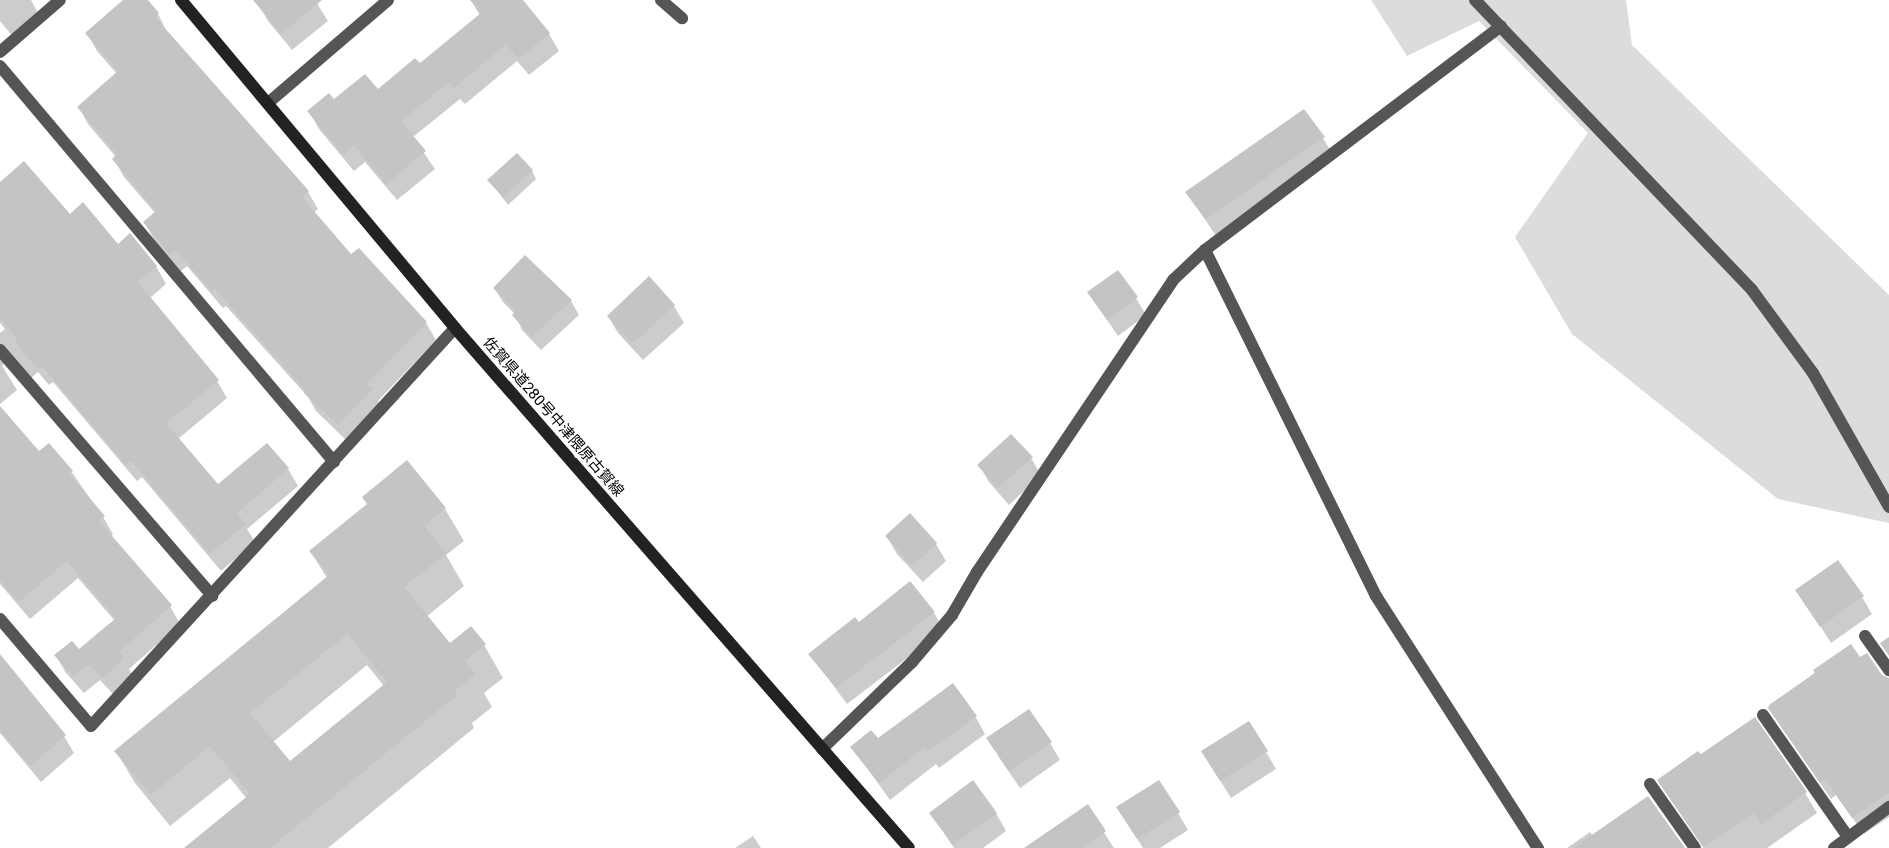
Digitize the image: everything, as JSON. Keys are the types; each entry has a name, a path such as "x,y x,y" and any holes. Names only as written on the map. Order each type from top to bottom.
{"main road":[{"name":"佐賀県道280号中津隈原古賀線","path":"181,0 455,328 909,848"}],"street":[{"path":"0,52 60,0"},
{"path":"268,103 388,0"},
{"path":"661,0 682,18"},
{"path":"1475,0 1752,290 1813,373 1889,507"},
{"path":"822,749 912,662 952,615 977,572 1173,280 1205,250 1500,26"},
{"path":"0,66 334,462"},
{"path":"1205,250 1376,596 1538,848"},
{"path":"0,619 91,726 455,328"},
{"path":"0,350 212,596"},
{"path":"1865,636 1889,670"},
{"path":"1763,716 1848,837"},
{"path":"1650,784 1695,848"},
{"path":"1834,848 1889,807"}],"shaded area":[{"path":"1371,0 1626,0 1632,45 1889,295 1889,523 1778,499 1572,334 1515,237 1588,133 1479,21 1407,56"}],"building":[{"path":"123,0 148,0 159,13 155,17 309,191 302,197 351,254 359,248 427,322 367,384 373,389 338,425 304,393 306,391 215,289 212,292 176,250 170,255 143,222 156,211 112,159 117,154 77,107 118,71 85,33"},
{"path":"253,0 322,0 281,34"},
{"path":"470,0 523,0 550,33 518,59 506,44 454,88 449,82 401,121 426,151 386,184 354,145 343,155 307,111 329,93 334,99 365,74 378,89 415,58 420,63 481,13"},
{"path":"1304,109 1325,137 1205,219 1185,192"},
{"path":"517,153 533,170 503,197 487,180"},
{"path":"24,161 70,214 83,202 118,244 130,233 157,266 138,282 219,380 166,423 218,484 267,443 289,468 237,513 246,524 210,554 131,461 126,465 42,366 38,369 15,342 18,340 0,319 0,182"},
{"path":"525,255 572,300 531,337 512,315 516,311 493,288"},
{"path":"1118,270 1138,297 1107,320 1087,292"},
{"path":"649,276 675,305 632,344 607,316"},
{"path":"0,406 39,451 49,443 73,471 69,474 105,516 99,521 172,605 119,652 124,659 102,678 90,664 73,677 54,655 72,641 79,649 116,618 67,561 19,602 0,580"},
{"path":"1011,434 1033,457 998,488 977,465"},
{"path":"407,460 446,508 424,526 446,553 404,587 450,643 471,626 486,644 465,661 475,674 454,691 457,695 270,848 184,848 250,794 210,746 151,795 114,751 329,575 309,551 367,504 362,497","holes":["347,634 387,682 290,761 250,713"]},
{"path":"910,513 937,543 912,566 885,536"},
{"path":"1838,560 1864,596 1820,627 1795,590"},
{"path":"910,581 935,612 836,688 808,654 855,617 859,622"},
{"path":"1889,637 1889,656 1880,643"},
{"path":"1851,644 1860,657 1867,653 1882,675 1889,678 1889,793 1852,818 1825,779 1820,783 1768,708 1769,705 1815,673 1813,670"},
{"path":"0,654 66,735 30,766 0,730"},
{"path":"953,683 977,716 928,751 925,747 879,783 850,747 871,730 878,738"},
{"path":"1029,709 1052,742 1009,771 986,738"},
{"path":"1755,717 1807,792 1761,824 1754,813 1703,847 1657,780 1698,751 1701,754"},
{"path":"1249,721 1268,751 1220,781 1201,751"},
{"path":"973,780 997,813 953,845 929,813"},
{"path":"1159,780 1180,812 1137,839 1116,807"},
{"path":"1648,796 1685,848 1573,848"},
{"path":"1088,804 1106,831 1082,848 1024,848"}]}
